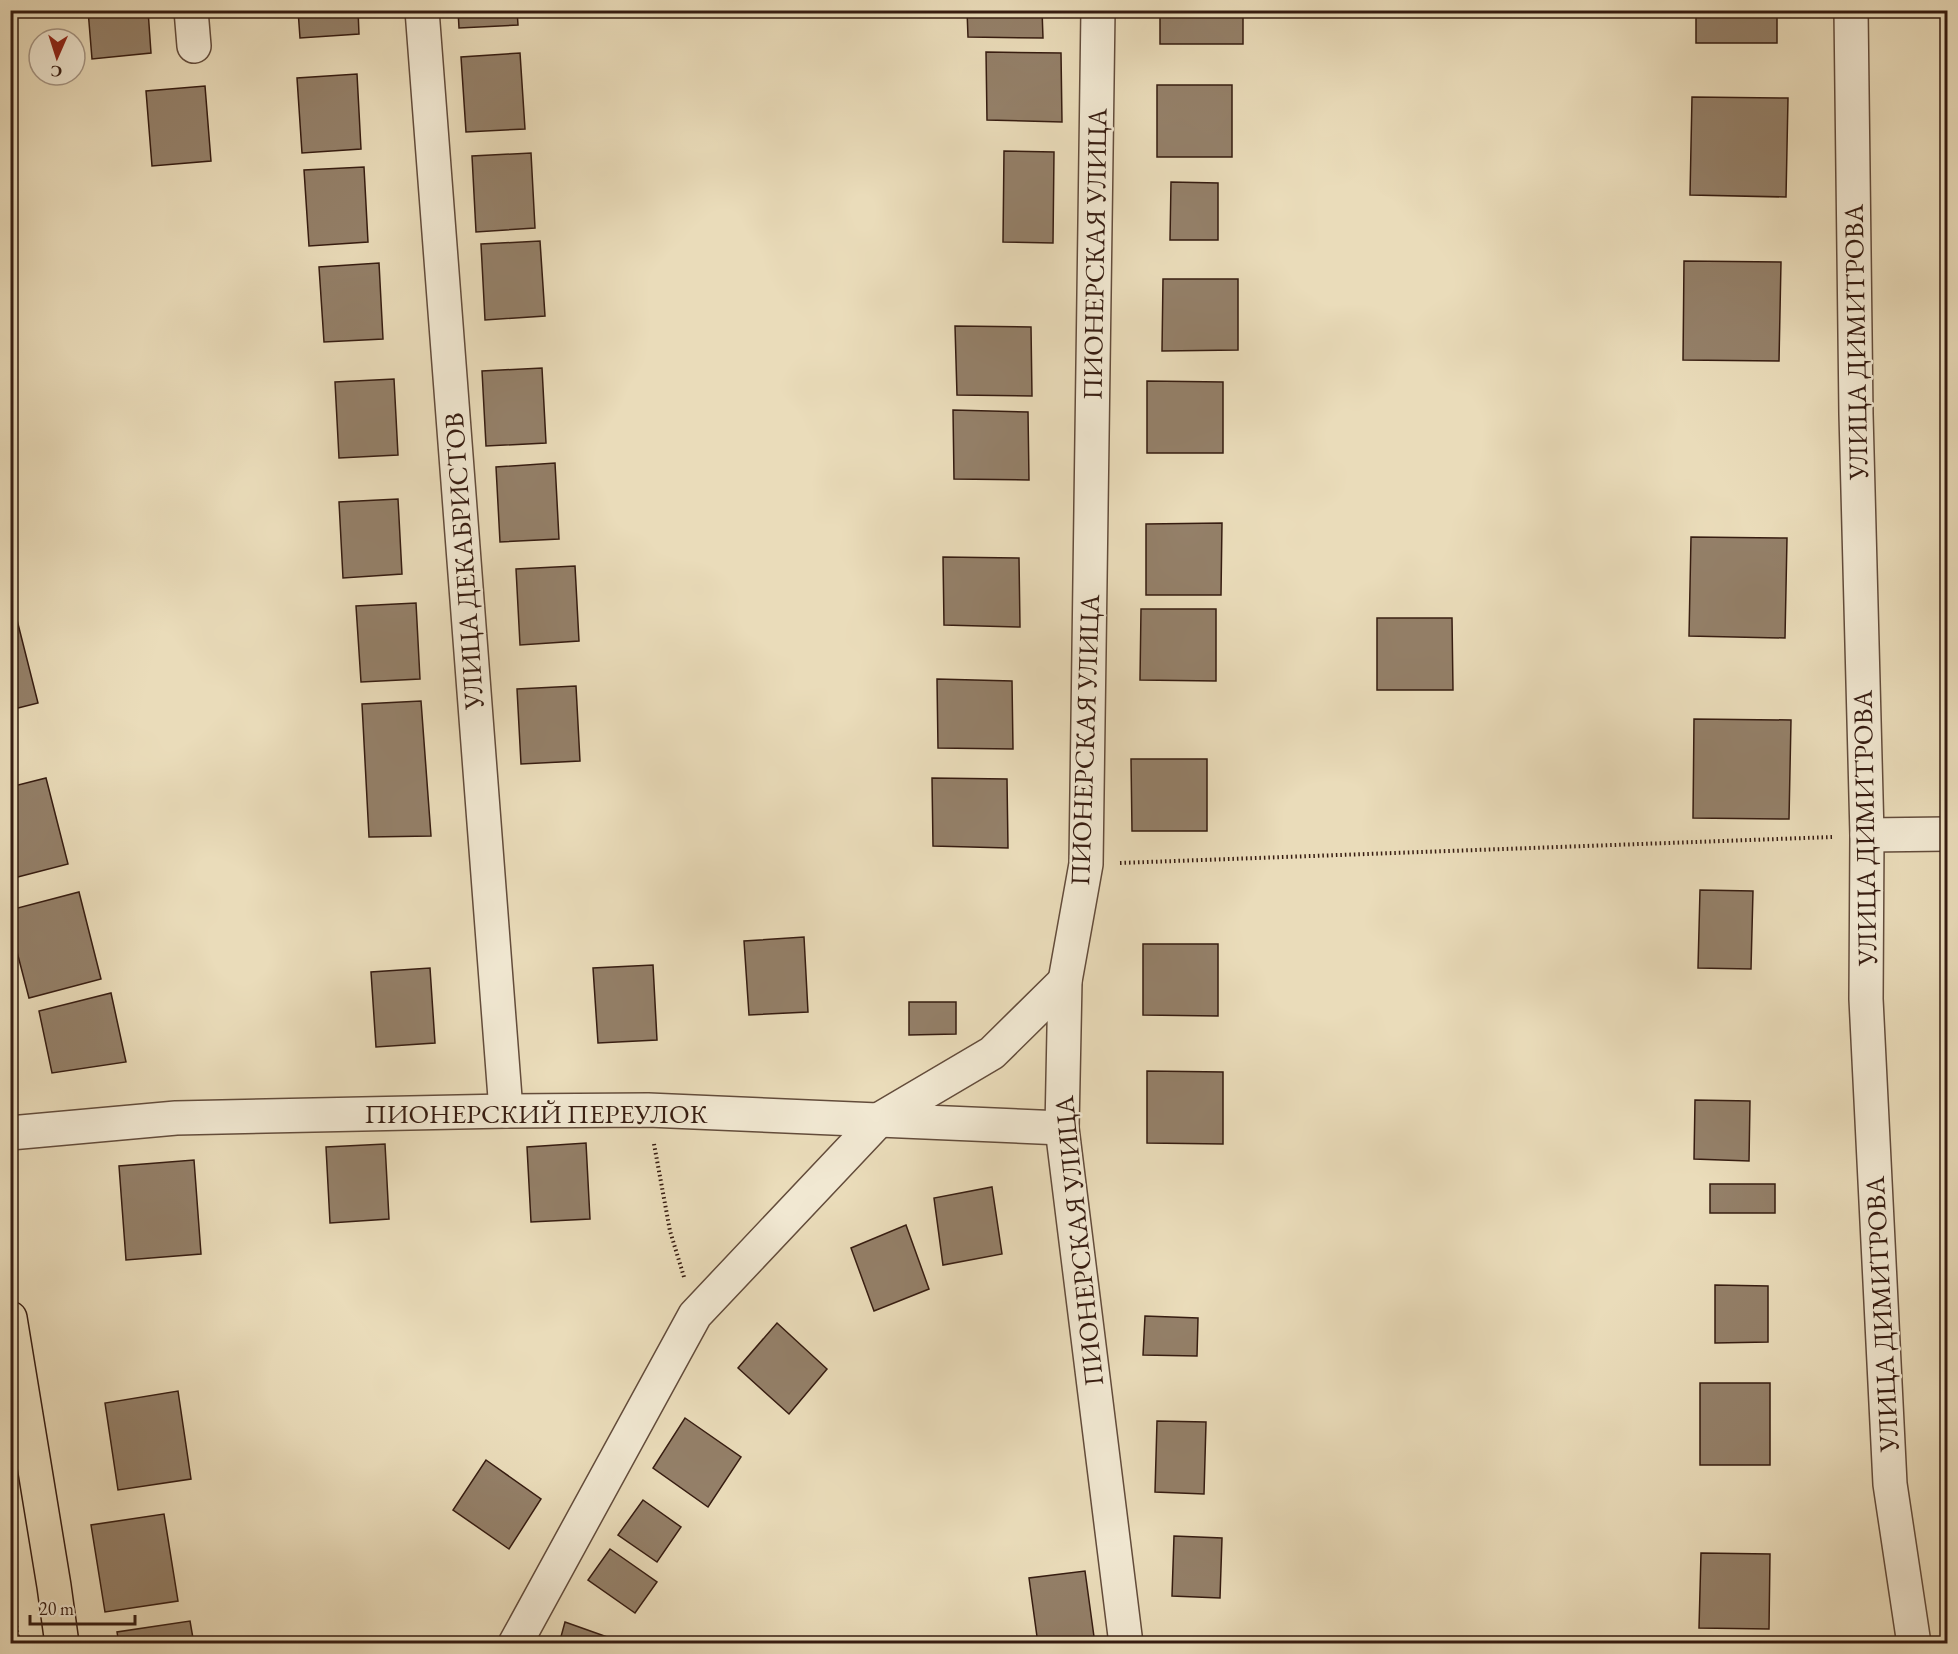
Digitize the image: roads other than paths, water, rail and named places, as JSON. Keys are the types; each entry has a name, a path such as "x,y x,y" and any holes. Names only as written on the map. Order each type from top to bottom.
{"main road":[{"path":"10,1318 62,1644"}],"street":[{"path":"191,10 194,46"},
{"name":"УЛИЦА ДЕКАБРИСТОВ","path":"422,10 506,1111"},
{"name":"ПИОНЕРСКАЯ УЛИЦА","path":"1098,10 1086,864 1065,981 1062,1128 1126,1644"},
{"name":"УЛИЦА ДИМИТРОВА","path":"1851,10 1856,414 1867,836 1866,999 1890,1484 1914,1644"},
{"path":"1867,836 1947,834"},
{"path":"515,1644 695,1315 880,1119 992,1053 1065,981"},
{"name":"ПИОНЕРСКИЙ ПЕРЕУЛОК","path":"10,1133 176,1118 648,1110 1062,1128"}]}
